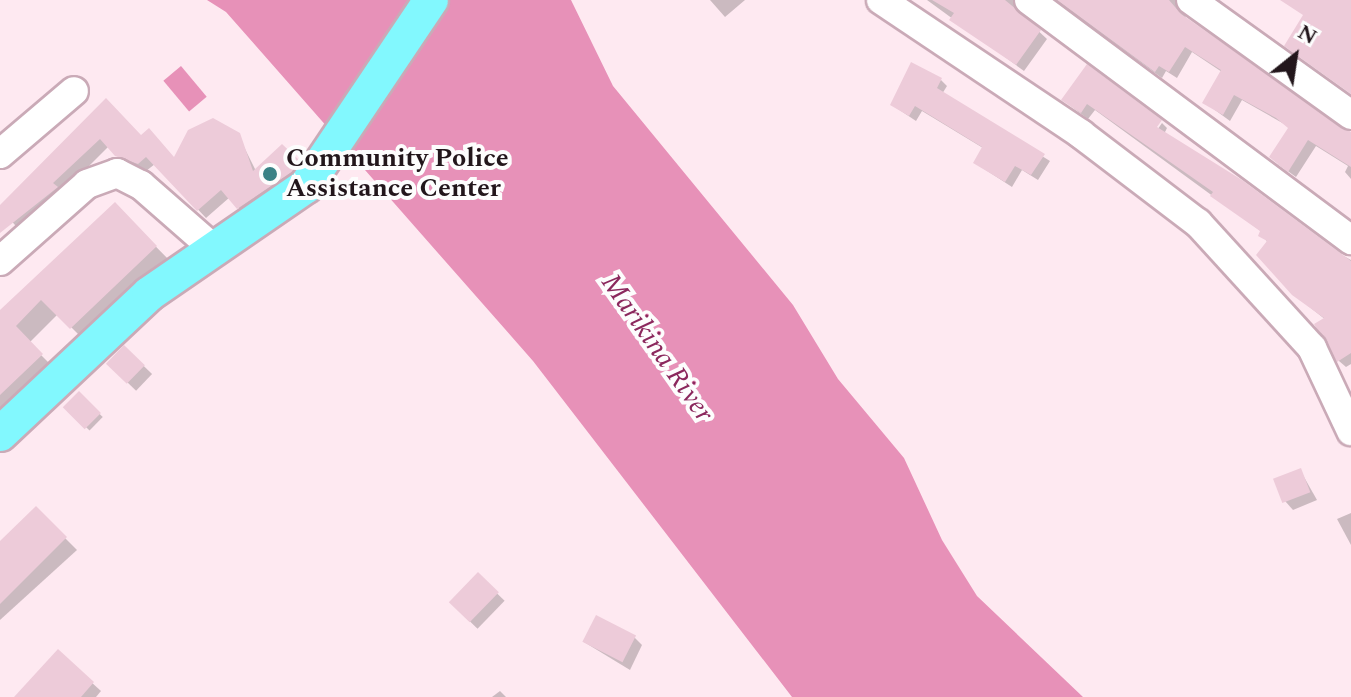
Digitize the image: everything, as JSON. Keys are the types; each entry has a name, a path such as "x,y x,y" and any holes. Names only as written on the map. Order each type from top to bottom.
{"main road":[{"path":"0,434 149,294 213,248 292,198 329,157 431,0"}],"street":[{"path":"881,0 1081,134 1198,223 1312,348 1351,431"},
{"path":"1029,0 1351,240"},
{"path":"1191,0 1351,115"},
{"path":"0,154 74,91"},
{"path":"0,261 87,184 117,173 141,185 213,248"}],"water":[{"name":"Marikina River","path":"207,0 571,0 613,86 793,305 838,379 904,458 942,540 977,596 1083,697 792,697 533,361 226,12"},
{"path":"181,66 207,97 189,111 163,81"}],"building":[{"path":"932,0 1005,0 1041,30 1016,65 949,20 954,13"},
{"path":"1057,0 1169,0 1181,14 1351,132 1351,167 1308,140 1288,172 1269,157 1288,128 1276,118 1234,95 1223,115 1202,103 1221,70 1185,47 1169,72 1159,66 1155,72"},
{"path":"1280,0 1351,0 1351,94 1284,46 1303,15"},
{"path":"911,62 942,78 937,88 1045,154 1031,175 1015,166 1005,182 973,163 982,147 915,106 909,116 890,105"},
{"path":"1087,64 1162,120 1157,127 1242,180 1351,261 1351,353 1337,362 1314,324 1324,318 1292,295 1256,255 1267,241 1258,236 1260,231 1210,196 1213,192 1087,104 1081,113 1061,100"},
{"path":"106,98 141,135 149,128 174,157 188,130 213,118 240,133 253,171 282,144 299,160 292,172 237,209 221,190 197,211 146,157 138,164 115,156 100,139 53,183 58,187 0,233 0,205"},
{"path":"115,202 157,246 70,329 41,300 16,326 43,354 0,395 0,310"},
{"path":"124,345 145,365 127,384 106,364"},
{"path":"79,391 101,413 85,429 63,407"},
{"path":"1301,468 1310,492 1282,503 1273,479"},
{"path":"36,506 67,537 0,604 0,541"},
{"path":"478,572 499,592 470,622 449,602"},
{"path":"596,615 636,635 622,662 582,642"},
{"path":"58,649 94,682 81,697 14,697"}],"place":[{"name":"Community Police Assistance Center","path":"270,174"}]}
